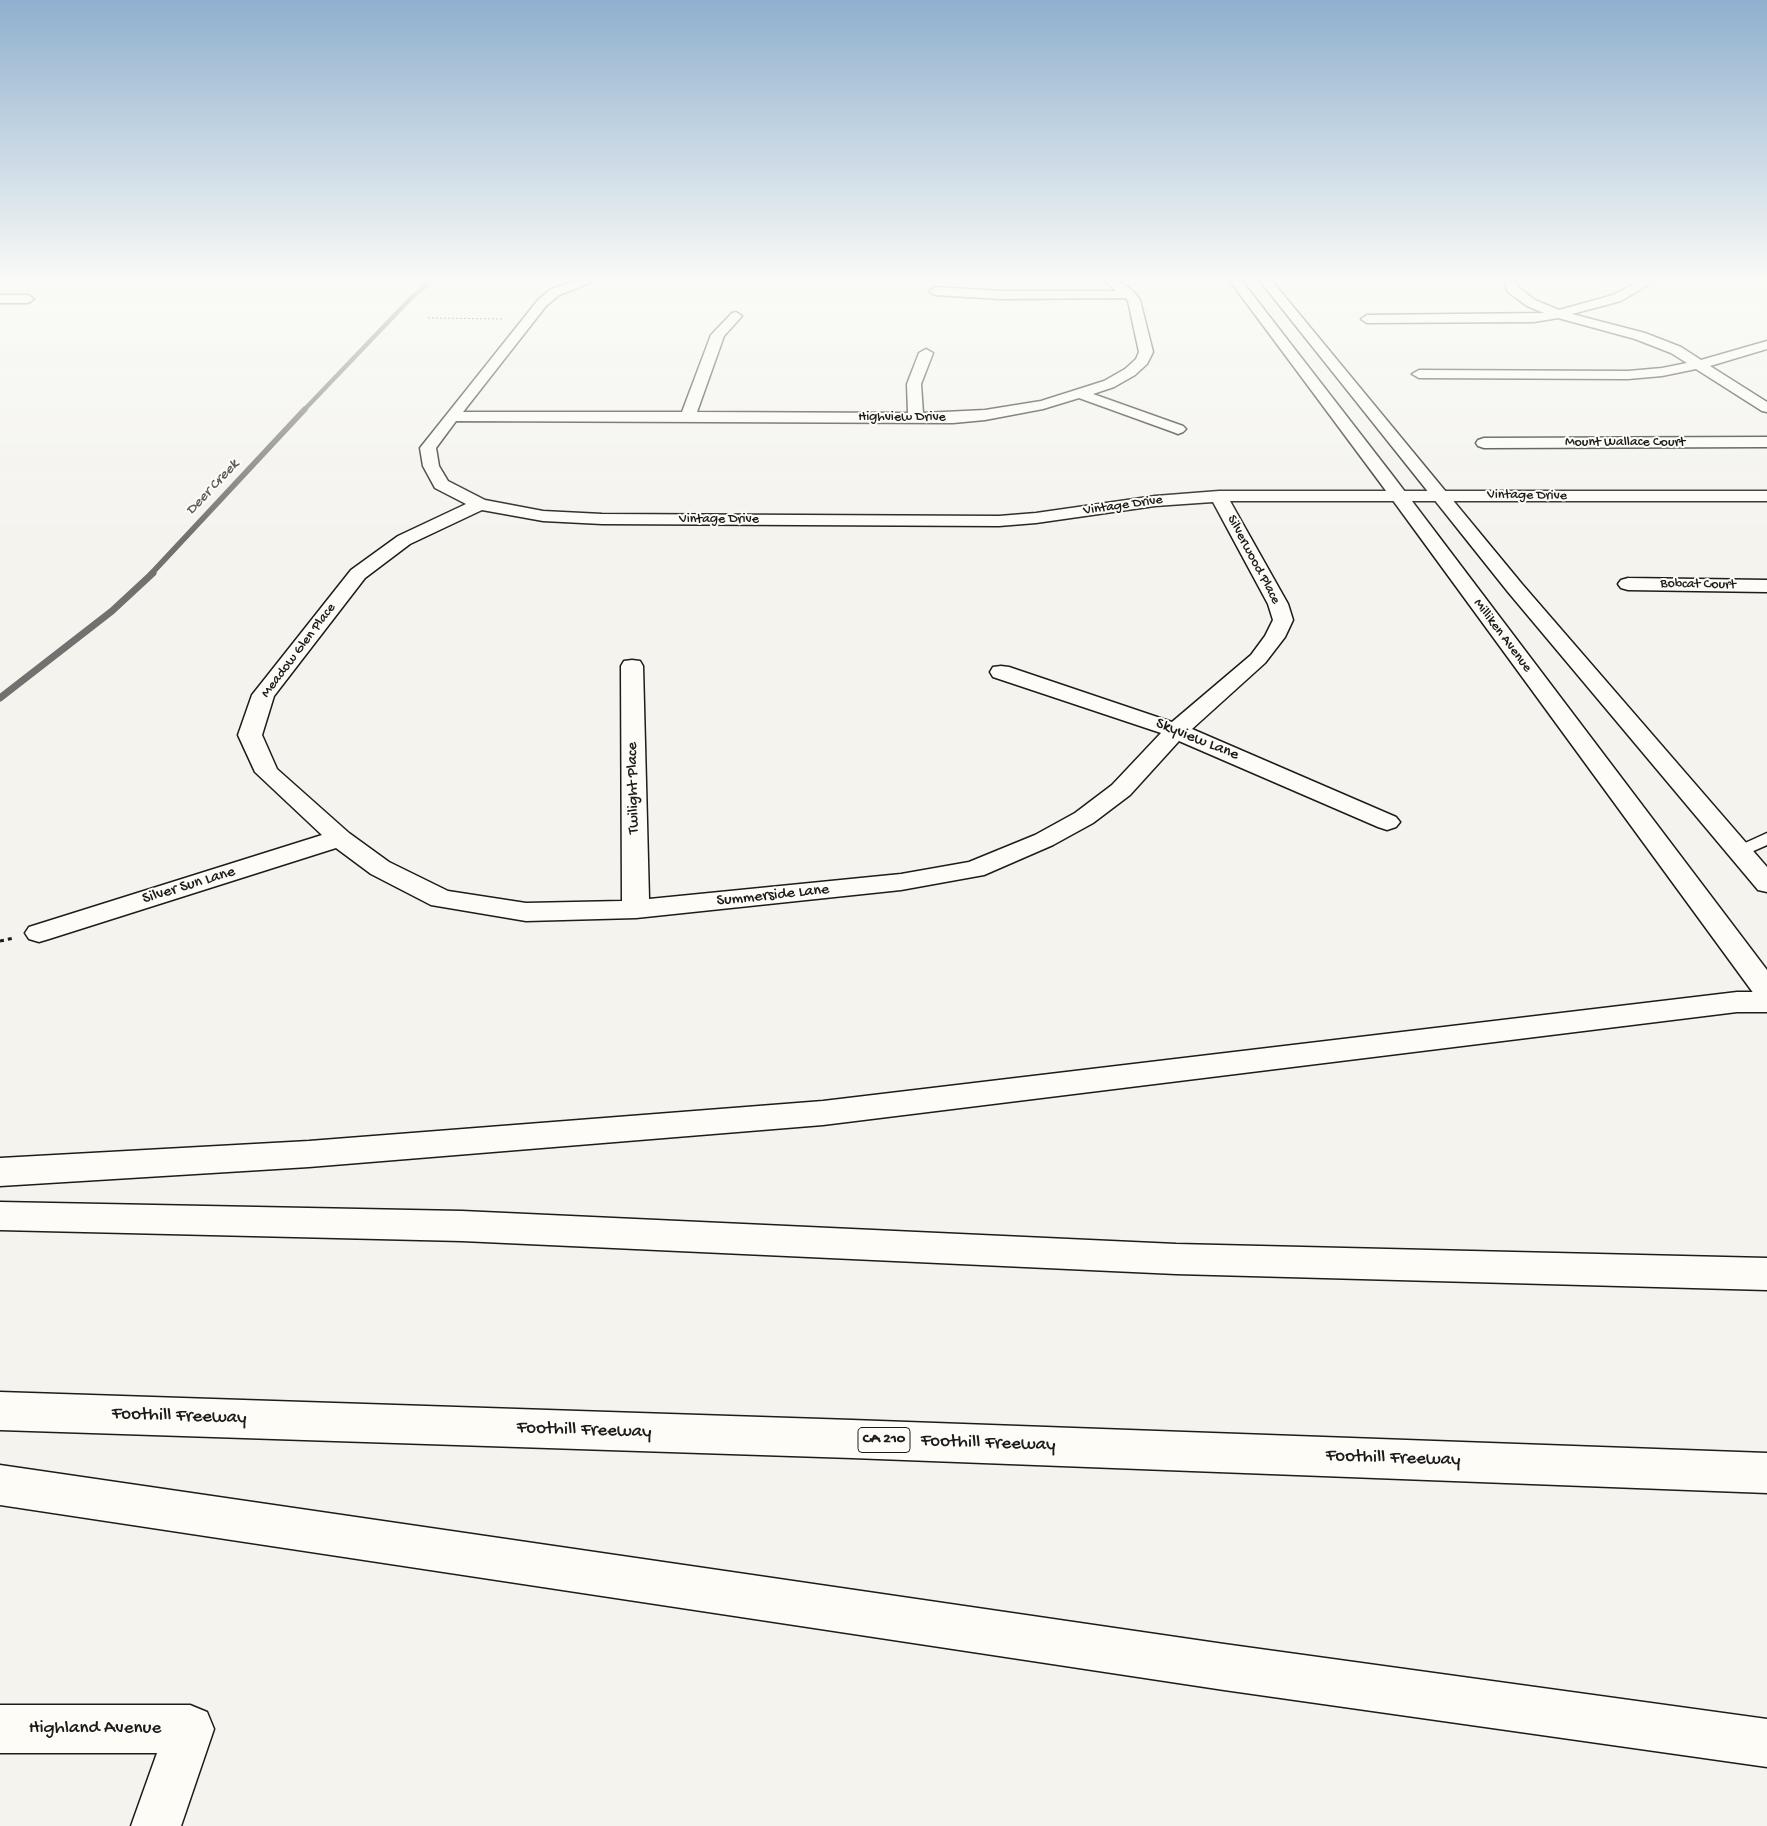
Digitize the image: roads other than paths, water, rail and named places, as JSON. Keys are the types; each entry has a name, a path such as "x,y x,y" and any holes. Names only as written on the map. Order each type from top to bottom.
{"main road":[{"name":"Vintage Drive","path":"492,366 428,448 431,466 441,484 480,504 543,516 602,519 999,521 1036,518 1155,500 1219,496 1767,496"},
{"path":"688,417 707,366"},
{"path":"916,418 914,384 921,366"},
{"name":"Highview Drive","path":"452,416 916,418 985,415 1043,405 1080,394 1109,384 1136,366"},
{"name":"Milliken Avenue","path":"1301,366 1767,991"},
{"path":"1335,366 1439,495 1767,884"},
{"path":"1419,374 1628,375 1662,372 1688,366"},
{"path":"1701,366 1767,408"},
{"path":"1080,394 1178,429"},
{"name":"Mount Wallace Court","path":"1484,443 1767,442"},
{"name":"Silverwood Place","path":"1176,730 1258,659 1275,637 1283,620 1278,604 1219,496"},
{"path":"1746,497 1767,513"},
{"name":"Meadow Glen Place","path":"340,838 267,772 250,735 263,695 358,574 404,540 480,504"},
{"name":"Bobcat Court","path":"1628,584 1767,586"},
{"name":"Twilight Place","path":"632,666 636,909"},
{"name":"Skyview Lane","path":"1001,672 1176,730 1387,822"},
{"name":"Summerside Lane","path":"340,838 380,868 441,899 526,912 636,909 901,882 975,869 1044,840 1084,818 1121,790 1176,730"},
{"name":"Silver Sun Lane","path":"39,933 340,838"},
{"path":"0,1172 309,1154 823,1113 1737,1002 1767,1002"},
{"path":"0,1216 462,1226 1176,1259 1767,1274"},
{"name":"Foothill Freeway","path":"0,1412 852,1439 1767,1473"},
{"path":"0,1485 1224,1667 1767,1744"},
{"name":"Highland Avenue","path":"0,1729 190,1729 156,1826"}],"lane":[{"path":"1740,852 1767,838"}],"waterway":[{"name":"Deer Creek","path":"304,410 346,366"},
{"name":"Deer Creek","path":"151,574 305,409"},
{"name":"Deer Creek","path":"0,698 112,611 153,573"}]}
